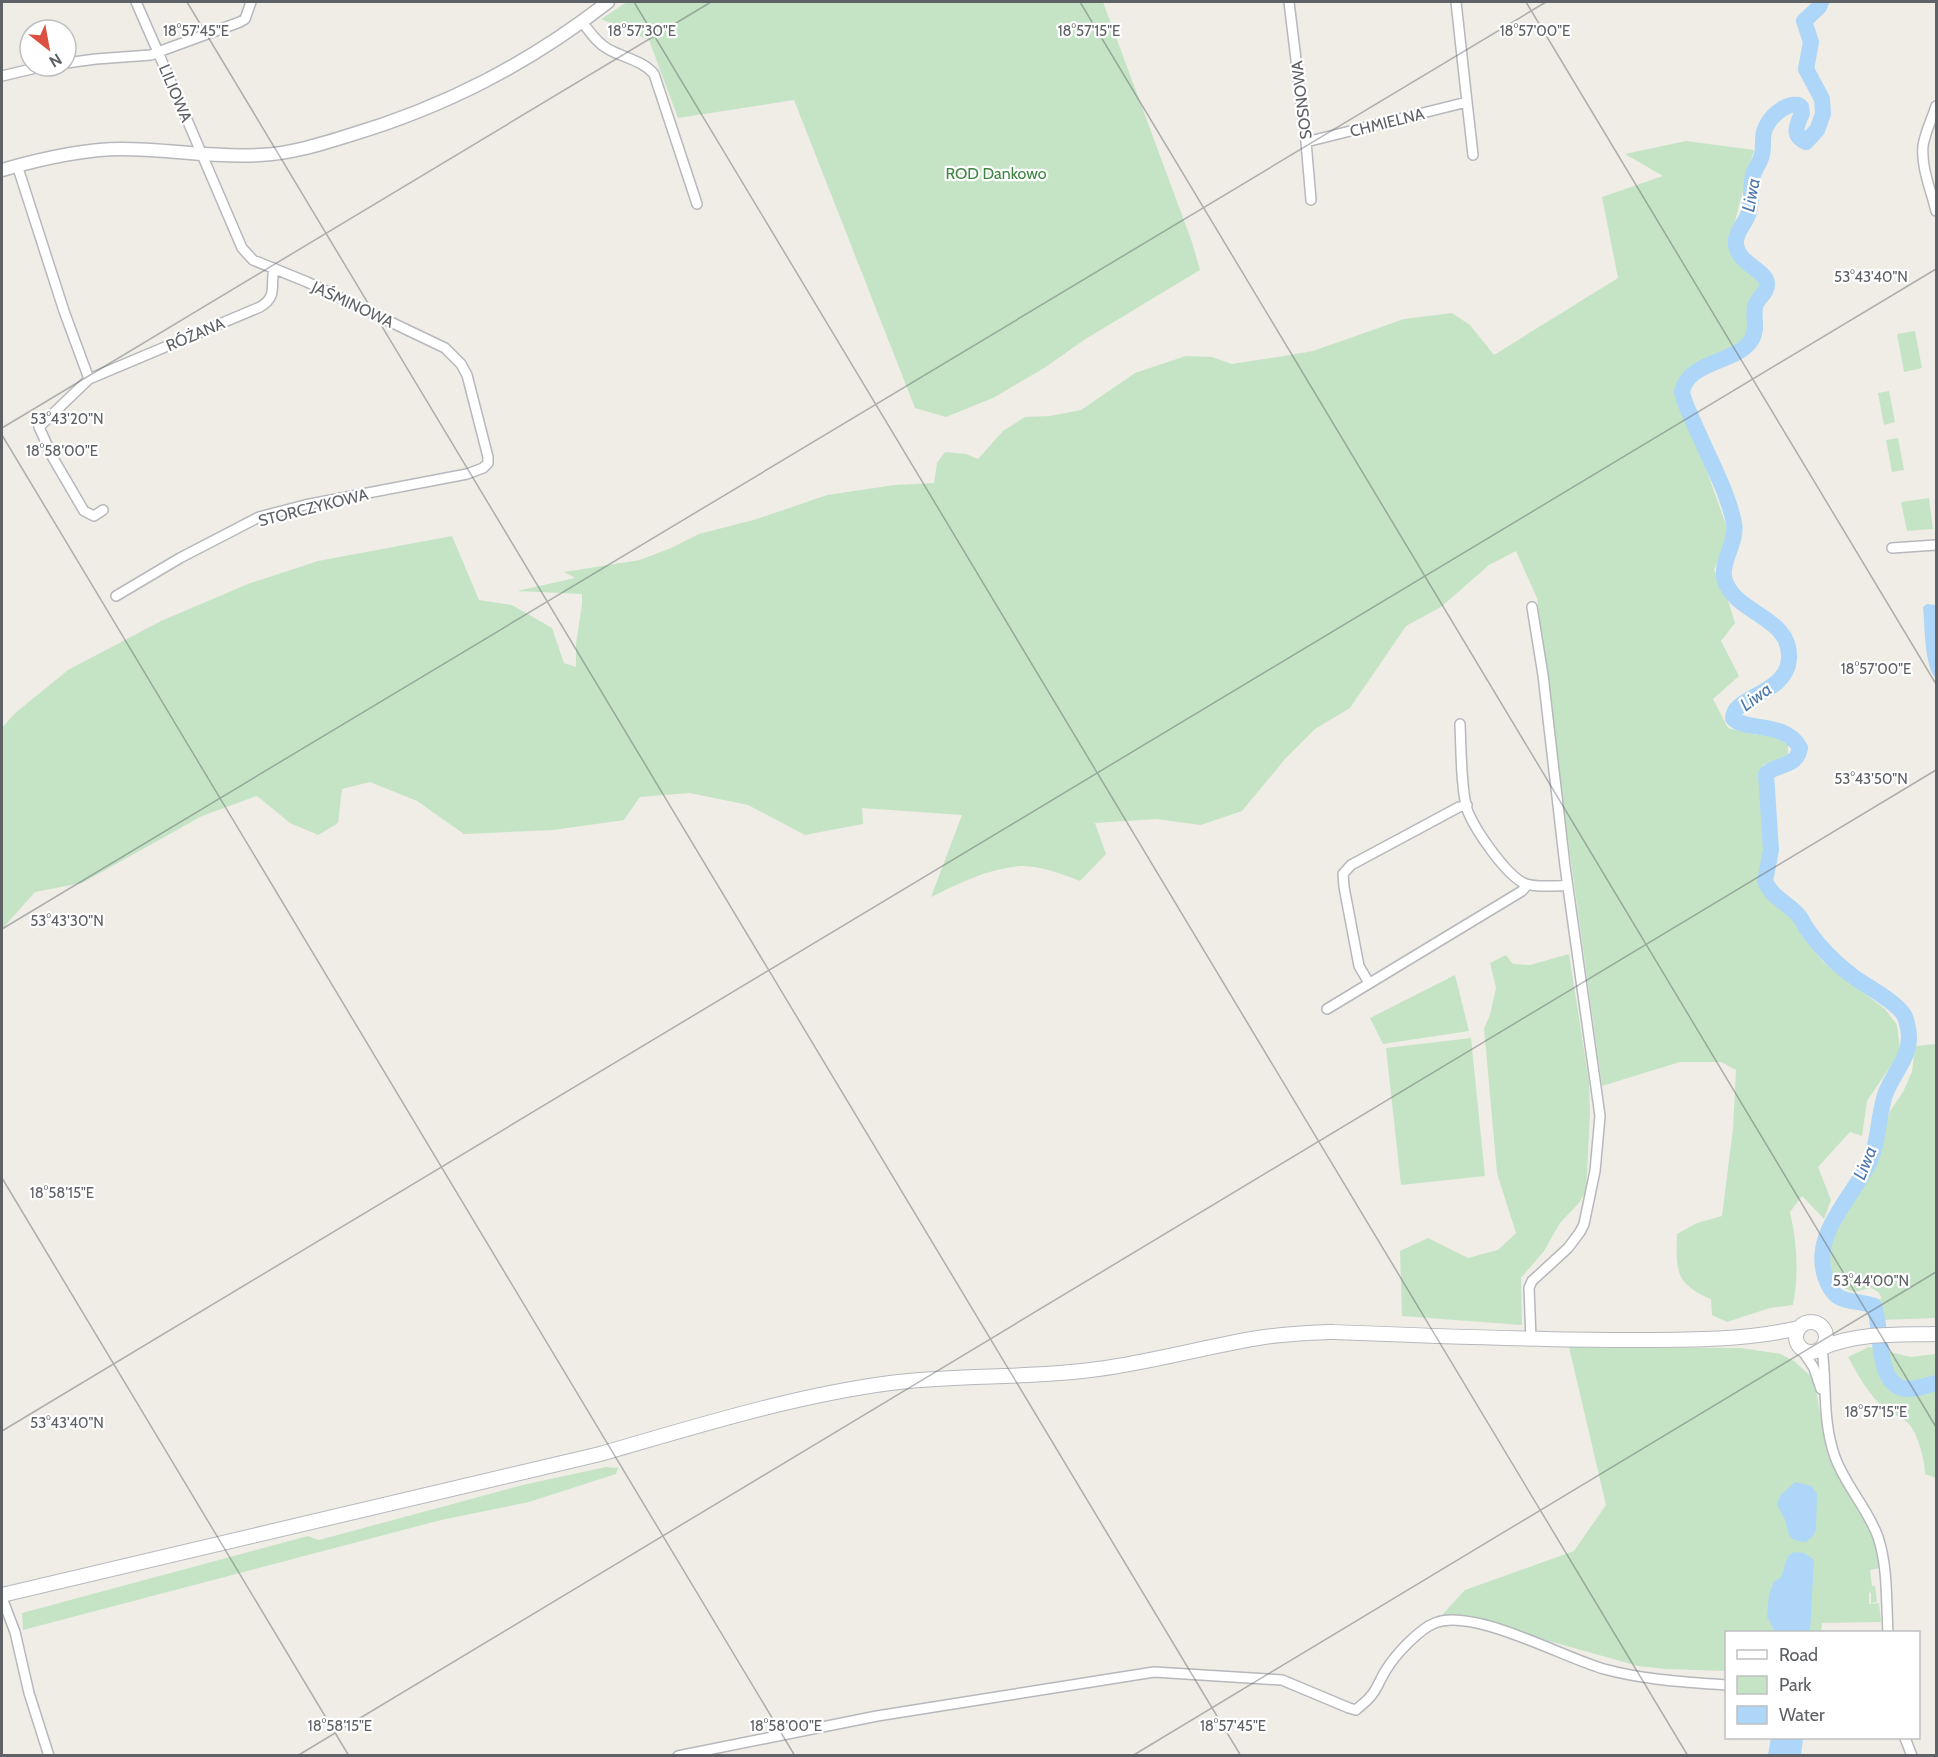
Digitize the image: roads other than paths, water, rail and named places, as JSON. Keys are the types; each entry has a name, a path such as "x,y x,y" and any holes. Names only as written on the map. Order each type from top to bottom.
{"main road":[{"path":"1731,1338 1777,1333 1799,1328 1810,1322 1824,1328 1860,1336 1936,1334"},
{"path":"1799,1328 1796,1337 1802,1350"},
{"path":"1822,1348 1826,1339 1824,1328"},
{"path":"2,1596 590,1457 681,1431 862,1387 953,1377 1080,1372 1250,1339 1298,1333 1330,1332 1531,1339 1731,1338 1777,1341 1812,1353 1838,1341 1860,1336"}],"street":[{"path":"136,2 158,52 240,22 245,18 251,2"},
{"path":"2,170 75,153 120,149 258,156 286,153 377,128 472,89 560,38 608,2"},
{"name":"SOSNOWA","path":"1289,2 1311,200"},
{"path":"1456,2 1473,155"},
{"path":"582,22 600,44 639,62 654,74 697,204"},
{"name":"LILIOWA","path":"78,61 151,55 158,52 202,153"},
{"path":"2,76 18,72"},
{"name":"CHMIELNA","path":"1306,142 1467,102"},
{"path":"1936,106 1926,136 1923,154 1936,211"},
{"name":"JAŚMINOWA","path":"202,153 242,248 253,260 307,282 445,348 461,364 467,375 488,464"},
{"path":"17,165 64,311 89,379"},
{"name":"RÓŻANA","path":"103,510 93,516 84,511 53,458 39,427 89,379 270,301 274,268"},
{"name":"STORCZYKOWA","path":"116,596 180,558 259,517 305,505 467,474 488,464"},
{"path":"1892,548 1936,545"},
{"path":"1531,1339 1529,1288 1532,1281 1568,1248 1580,1232 1592,1194 1599,1140 1598,1096 1568,886 1543,675 1532,607"},
{"path":"1460,724 1468,812 1497,860 1515,878 1527,885 1568,886"},
{"path":"1369,984 1359,966 1343,874 1351,865 1459,807 1467,805"},
{"path":"1328,1009 1522,891 1527,885"},
{"path":"1822,1348 1824,1397 1835,1458 1877,1535 1884,1572 1888,1631"},
{"path":"1802,1350 1814,1368 1824,1397"},
{"path":"2,1596 15,1632 29,1693 49,1755"},
{"path":"678,1755 877,1716 1154,1672 1282,1680 1356,1710 1370,1697 1387,1668 1415,1637 1436,1622 1466,1620 1516,1635 1567,1657 1605,1669 1664,1680 1725,1685"},
{"path":"1906,1739 1912,1755"}],"water":[{"path":"1927,604 1936,605 1936,678 1929,665 1926,645 1923,607"},
{"path":"1795,1482 1812,1486 1817,1494 1816,1530 1806,1542 1790,1536 1785,1518 1777,1504 1780,1496"},
{"path":"1794,1552 1804,1553 1814,1560 1810,1631 1774,1631 1767,1617 1769,1594 1774,1582 1781,1577 1788,1556"},
{"path":"1771,1739 1803,1739 1801,1755 1768,1755"}],"waterway":[{"name":"Liwa","path":"1821,2 1819,7 1804,21 1811,42 1806,69 1822,99 1823,114 1817,130 1806,142 1798,136 1796,129 1802,113 1798,105 1787,106 1777,112 1769,122 1763,135 1761,157 1753,175 1749,212 1736,240 1742,257 1762,275 1767,283 1766,290 1755,307 1754,335 1746,347 1703,367 1694,374 1686,382 1682,392 1688,411 1722,485 1734,523 1735,530 1724,567 1725,581 1740,602 1773,625 1788,645 1789,659 1786,671 1770,687 1741,704 1733,718 1746,725 1785,733 1800,748 1798,755 1790,763 1766,774 1771,850 1765,881 1772,892 1795,911 1813,938 1833,959 1900,1010 1905,1017 1908,1029 1906,1053 1885,1095 1870,1161 1829,1230 1822,1260 1825,1276 1832,1291 1840,1298 1874,1306 1885,1368 1890,1379 1897,1386 1911,1389 1936,1383"}],"park label":[{"name":"ROD Dankowo","path":"996,173"}]}
